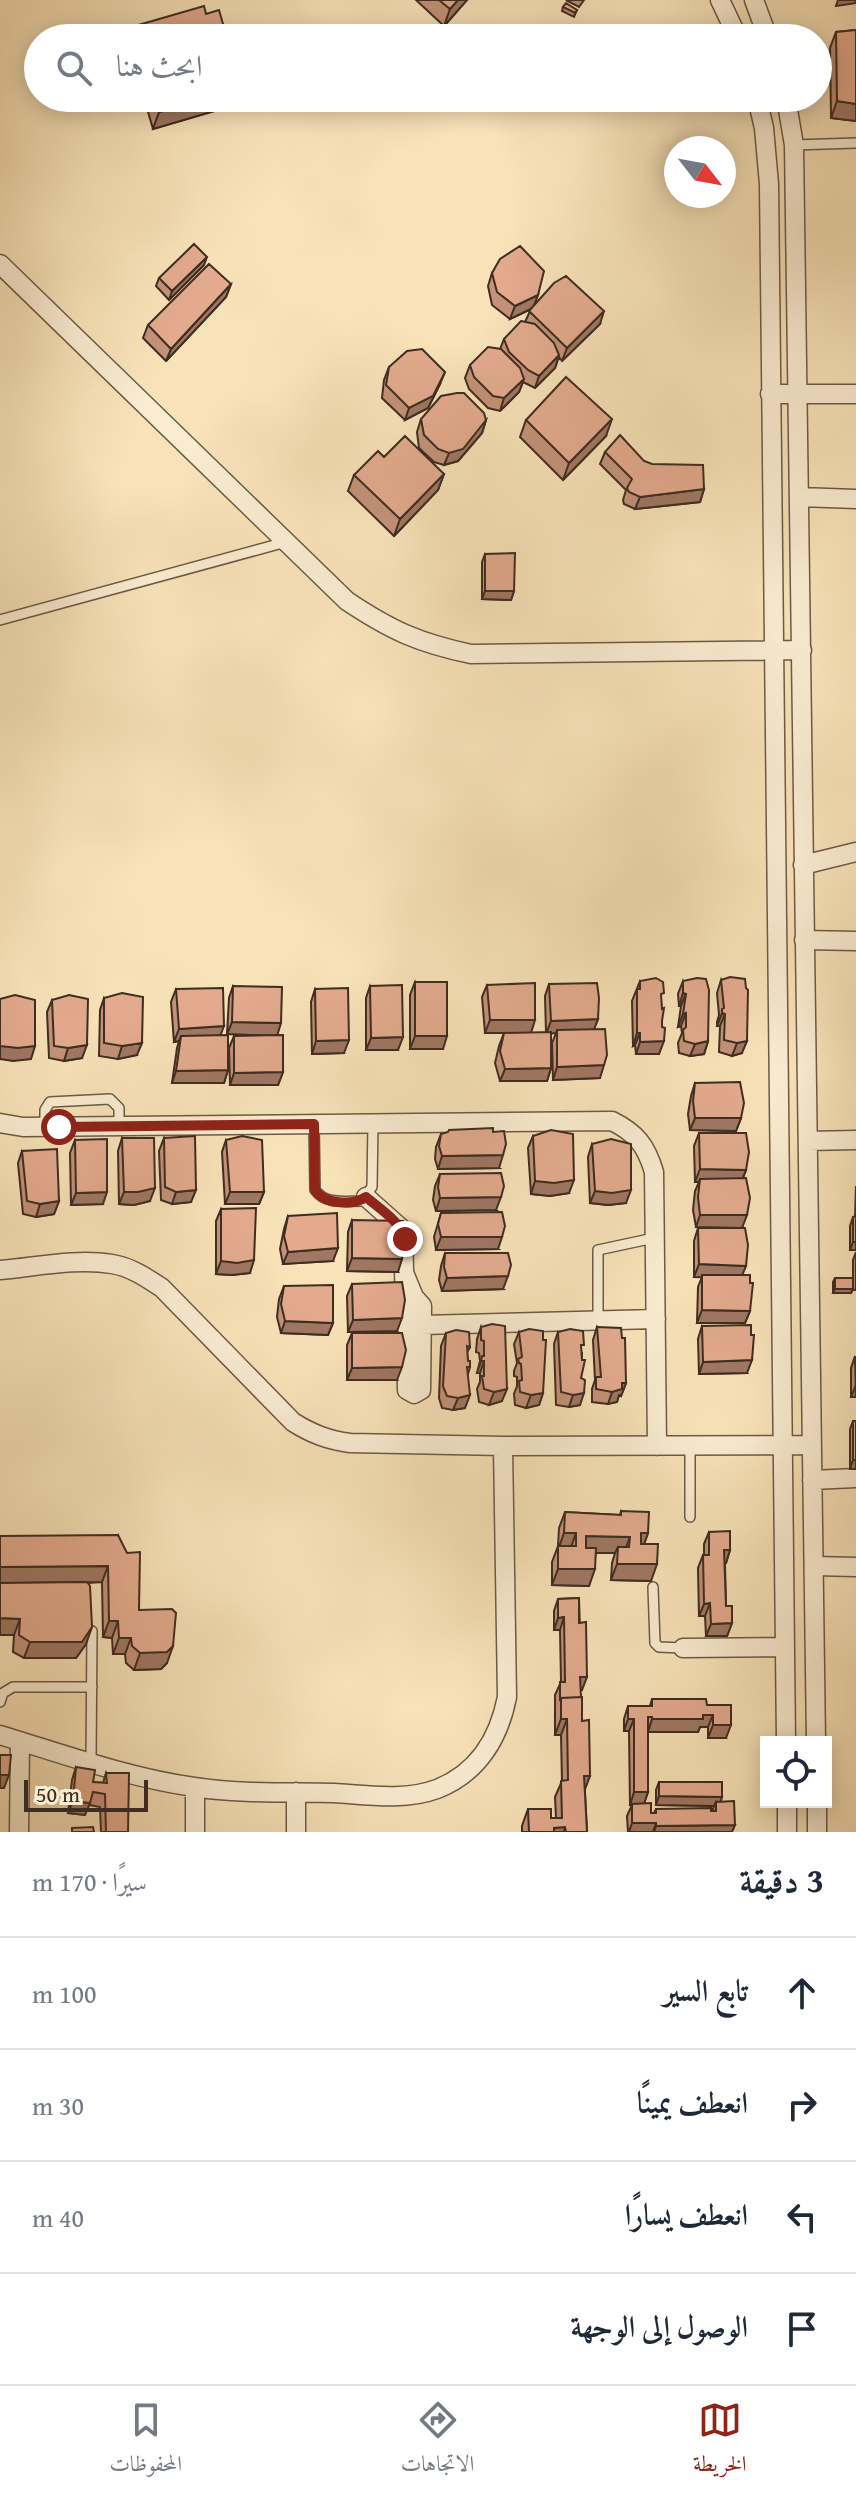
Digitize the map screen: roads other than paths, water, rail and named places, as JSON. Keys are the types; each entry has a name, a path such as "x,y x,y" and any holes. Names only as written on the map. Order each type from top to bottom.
{"street":[{"path":"720,0 731,24"},
{"path":"754,0 763,24"},
{"path":"760,112 769,184 786,1736"},
{"path":"788,112 794,145 800,497 816,1736"},
{"path":"0,264 347,601 383,625 428,645 471,654 802,650"},
{"path":"770,394 856,394"},
{"path":"800,497 856,499"},
{"path":"803,865 856,852"},
{"path":"804,940 856,941"},
{"path":"0,1123 45,1127 612,1121 632,1132 647,1149 654,1172 657,1446"},
{"path":"808,1141 856,1140"},
{"path":"366,1197 403,1230 405,1275 417,1337 656,1319"},
{"path":"0,1270 86,1263 113,1264 140,1273 162,1288 293,1422 330,1440 503,1446 812,1445"},
{"path":"0,1735 91,1762 195,1787 398,1796 437,1789 459,1778 478,1762 492,1743 507,1697 503,1446"},
{"path":"812,1480 856,1478"},
{"path":"814,1566 856,1567"},
{"path":"683,1648 785,1647"},
{"path":"19,1832 20,1741"},
{"path":"195,1787 195,1832"},
{"path":"296,1792 296,1832"},
{"path":"787,1808 787,1832"},
{"path":"817,1808 817,1832"}],"lane":[{"path":"794,145 856,143"},
{"path":"0,620 286,542"},
{"path":"45,1127 45,1110 50,1102 110,1099 119,1108 119,1126"},
{"path":"314,1124 315,1190 318,1195 328,1201 361,1201 372,1187 373,1123"},
{"path":"598,1321 598,1250 655,1238"},
{"path":"690,1445 690,1517"},
{"path":"653,1587 655,1643 664,1648 683,1648"},
{"path":"91,1762 92,1631"},
{"path":"0,1702 3,1693 13,1687 92,1687"}]}
